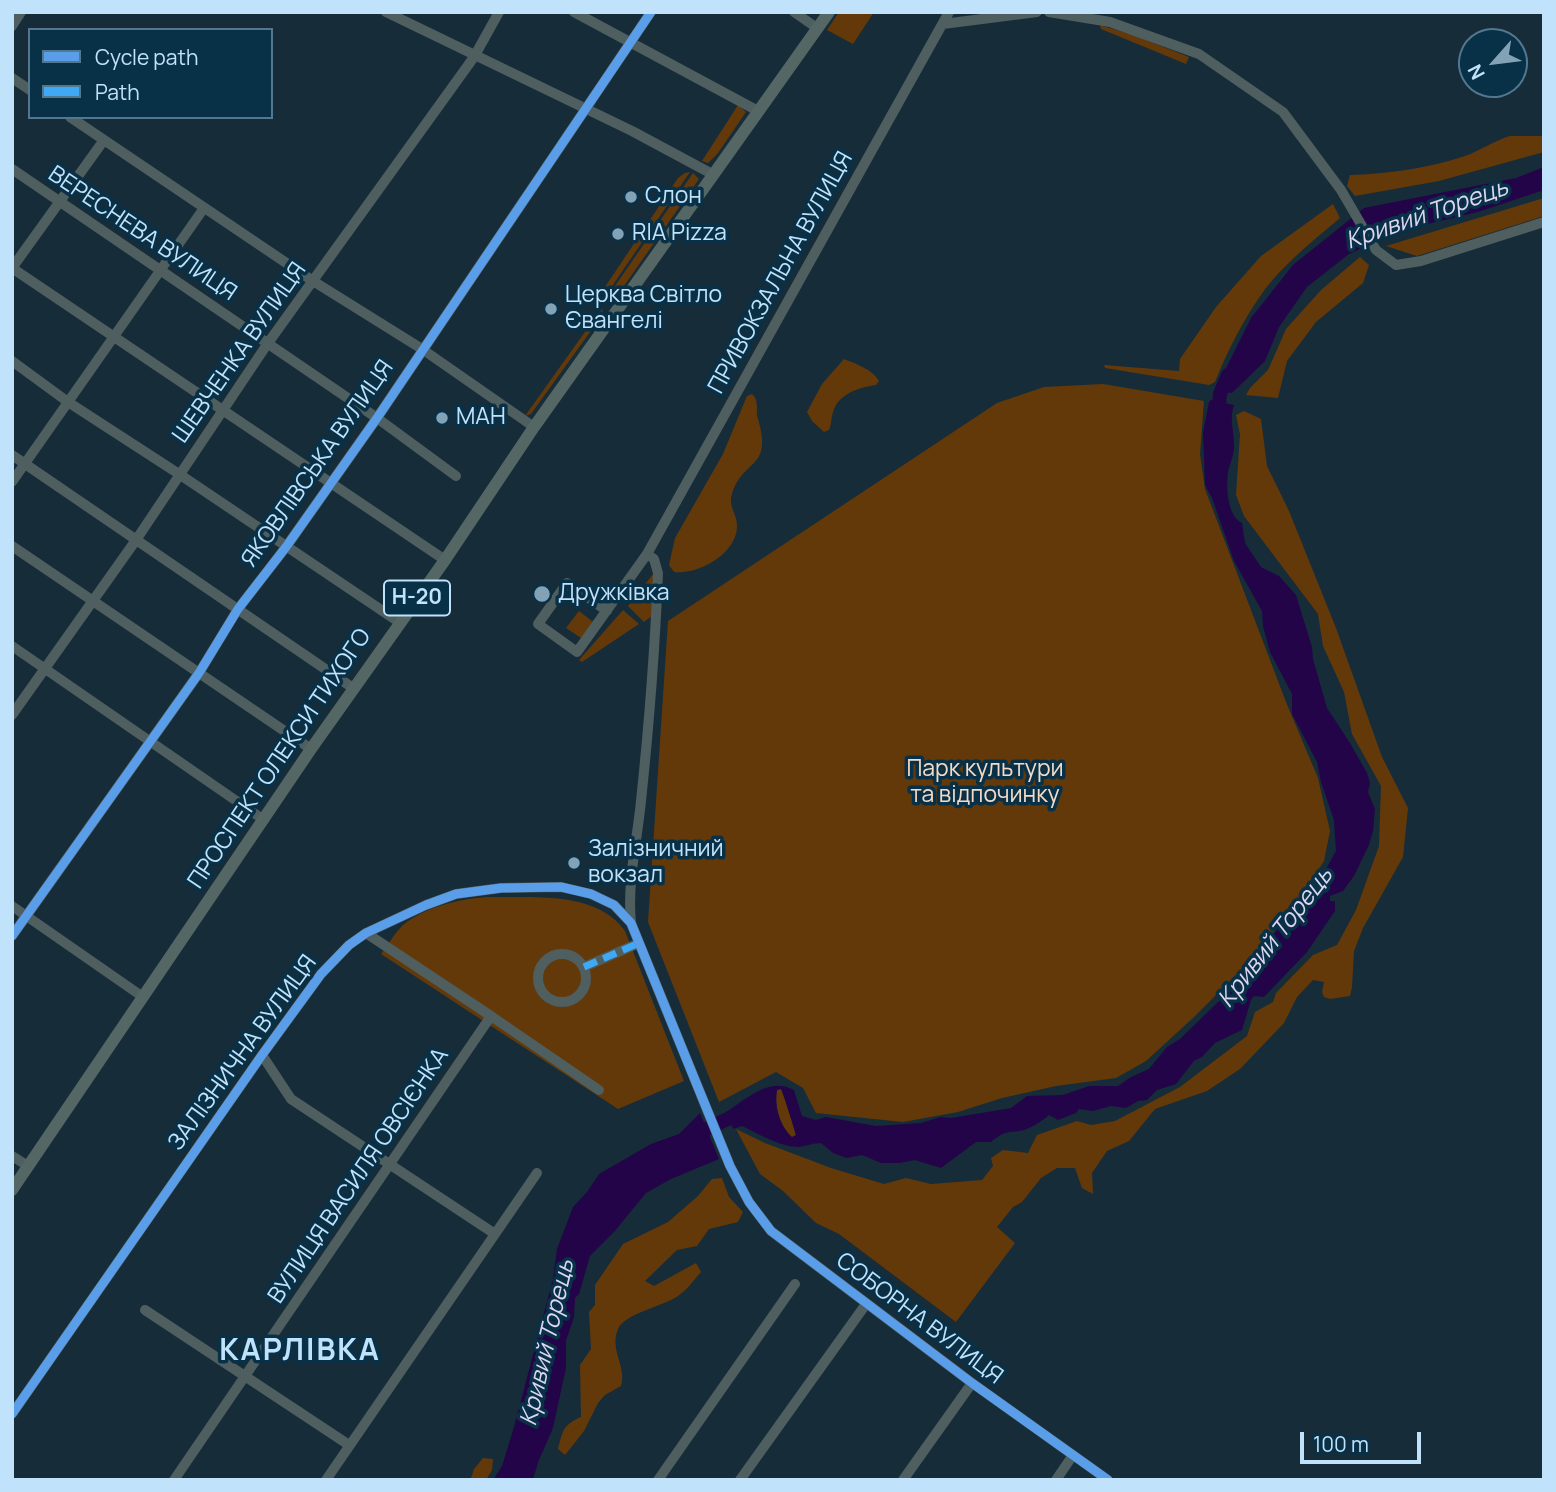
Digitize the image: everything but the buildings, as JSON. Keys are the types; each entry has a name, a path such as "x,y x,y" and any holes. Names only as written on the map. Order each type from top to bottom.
{"main road":[{"name":"ПРОСПЕКТ ОЛЕКСИ ТИХОГО","path":"12,1190 534,427 829,12"}],"street":[{"path":"12,26 21,12"},
{"path":"386,12 714,175"},
{"name":"ШЕВЧЕНКА ВУЛИЦЯ","path":"12,715 136,540 268,343 474,57 499,12"},
{"path":"574,12 758,111"},
{"name":"ЯКОВЛІВСЬКА ВУЛИЦЯ","path":"12,936 200,673 238,609 286,547 377,418 651,12"},
{"path":"794,12 817,28"},
{"name":"ПРИВОКЗАЛЬНА ВУЛИЦЯ","path":"607,611 567,583 538,624 577,652 607,611 647,554 949,12"},
{"path":"943,24 1037,12"},
{"path":"1049,12 1098,16 1199,54 1283,112 1341,190 1377,250 1396,265 1421,261 1544,222"},
{"path":"12,78 28,89"},
{"path":"73,119 313,281 422,349 534,427"},
{"path":"104,140 12,268 444,560"},
{"name":"ВЕРЕСНЕВА ВУЛИЦЯ","path":"12,169 162,269 456,476"},
{"path":"12,482 204,208"},
{"path":"12,361 68,402 400,622"},
{"path":"12,455 353,688"},
{"path":"12,546 311,750"},
{"path":"631,923 629,897 651,700 657,605 658,573 654,559 647,554"},
{"path":"12,646 264,820"},
{"name":"ЗАЛІЗНИЧНА ВУЛИЦЯ","path":"12,1414 262,1055 328,966 366,933 456,894 539,886 561,887 591,894 614,905 631,923 701,1090"},
{"path":"12,906 143,997"},
{"path":"366,933 599,1090"},
{"path":"584,967 639,943"},
{"path":"555,955 572,955 584,967 587,982 580,996 573,1000 551,1000 540,988 538,972 542,965 555,955"},
{"name":"ВУЛИЦЯ ВАСИЛЯ ОВСІЄНКА","path":"174,1480 491,1016"},
{"path":"262,1055 291,1098 495,1234"},
{"name":"СОБОРНА ВУЛИЦЯ","path":"701,1090 730,1166 749,1202 771,1231 866,1304 1108,1480"},
{"path":"12,1156 28,1167"},
{"path":"326,1480 537,1173"},
{"path":"661,1479 794,1283"},
{"path":"740,1480 866,1304"},
{"path":"145,1310 349,1446"},
{"path":"903,1480 972,1382"},
{"path":"1056,1480 1073,1455"}],"green space":[{"path":"839,12 874,12 853,44 827,30"},
{"path":"1100,25 1189,57 1186,64 1101,29"},
{"path":"738,105 746,112 718,153 708,163 702,161"},
{"path":"1510,136 1544,136 1544,152 1439,181 1355,196 1347,186 1350,175 1393,172 1437,164 1465,156"},
{"path":"690,172 606,295 605,287 678,178"},
{"path":"693,173 699,179 619,293 608,296"},
{"path":"1544,198 1544,216 1417,256 1386,246"},
{"path":"1333,204 1340,218 1298,254 1269,284 1241,326 1215,382 1209,385 1105,368 1104,365 1179,371 1180,359 1216,307 1261,256"},
{"path":"1360,257 1369,265 1363,283 1316,322 1287,361 1278,398 1246,395 1268,370 1286,329 1321,290"},
{"path":"602,308 603,314 531,414 525,416"},
{"path":"844,359 868,370 879,381 876,385 848,394 838,402 829,430 824,432 807,412 822,384"},
{"name":"Парк культури та відпочинку","path":"1103,384 1204,401 1200,454 1205,489 1286,702 1318,778 1330,831 1324,861 1292,910 1239,972 1146,1061 1116,1078 1056,1086 1002,1098 958,1112 903,1122 816,1113 803,1088 776,1072 719,1102 648,922 668,621 997,403 1044,387"},
{"path":"752,394 757,403 762,447 759,456 743,474 732,494 736,535 724,553 705,566 674,572 669,565 675,538 723,454 747,396"},
{"path":"1244,411 1261,419 1267,466 1289,511 1336,628 1382,757 1408,808 1403,857 1363,928 1354,951 1350,996 1330,999 1324,997 1324,982 1313,980 1297,997 1284,1023 1240,1069 1207,1091 1155,1109 1129,1141 1107,1151 1092,1173 1093,1194 1082,1188 1075,1168 1057,1168 1041,1178 997,1227 1015,1243 956,1322 839,1234 816,1223 783,1191 760,1174 736,1129 831,1168 884,1184 906,1178 931,1184 982,1180 993,1166 991,1158 1003,1150 1028,1153 1037,1135 1077,1121 1091,1125 1115,1121 1180,1087 1247,1036 1255,1012 1273,1002 1276,993 1313,955 1337,945 1356,910 1379,846 1381,786 1352,734 1344,692 1323,646 1318,614 1244,516 1236,495 1240,434 1236,415"},
{"path":"653,574 653,615 644,622 628,606"},
{"path":"623,610 639,624 582,662 579,660"},
{"path":"579,611 593,622 581,638 566,628"},
{"path":"487,897 543,897 580,902 613,918 625,931 684,1081 618,1109 381,954 402,926 411,919 454,902"},
{"path":"781,1089 796,1135 792,1138 777,1109 777,1090"},
{"path":"722,1178 729,1197 743,1212 738,1222 709,1229 697,1246 677,1250 645,1281 654,1286 696,1263 701,1272 678,1296 622,1323 616,1337 622,1372 621,1386 605,1395 598,1403 584,1431 565,1455 558,1449 563,1433 567,1426 581,1417 580,1365 591,1349 589,1312 595,1305 595,1285 623,1244 668,1222 698,1196 712,1179"},
{"path":"483,1458 493,1459 492,1470 486,1480 465,1480 471,1478"}],"water":[{"path":"1544,167 1544,190 1478,212 1398,231 1349,254 1307,287 1279,327 1265,361 1232,393 1215,390 1251,318 1293,265 1364,208 1516,178"},
{"path":"1211,400 1234,405 1234,447 1227,478 1230,507 1242,523 1245,543 1261,567 1279,576 1296,595 1327,708 1350,743 1370,783 1368,792 1375,809 1373,831 1354,876 1343,891 1330,896 1330,901 1335,901 1335,911 1307,952 1264,997 1254,996 1242,1030 1215,1043 1202,1057 1194,1061 1176,1084 1157,1090 1147,1100 1138,1101 1126,1108 1111,1106 1093,1111 1079,1109 1076,1113 1058,1120 1049,1115 1029,1128 1006,1133 991,1142 976,1142 941,1168 915,1160 881,1163 862,1155 847,1158 833,1153 821,1143 799,1147 784,1145 742,1126 733,1129 726,1112 767,1087 785,1086 794,1090 802,1116 816,1120 826,1117 876,1126 921,1123 941,1117 951,1118 1011,1108 1027,1096 1063,1095 1089,1086 1118,1086 1149,1069 1167,1047 1180,1039 1235,988 1279,927 1315,889 1336,851 1334,820 1317,762 1292,714 1292,694 1270,652 1262,611 1234,561 1205,485 1203,433","holes":["781,1089 796,1135 792,1137 781,1122 777,1109 777,1090"]},
{"path":"700,1113 719,1159 671,1179 646,1193 590,1256 579,1294 575,1298 574,1317 566,1341 566,1368 553,1428 533,1479 493,1480 502,1466 514,1427 553,1279 557,1249 573,1207 599,1174 651,1144 679,1134"}],"waterway":[{"name":"Кривий Торець","path":"1218,419 1220,394 1228,375"},
{"name":"Кривий Торець","path":"690,1137 736,1115 745,1114"}],"marked path":[{"path":"584,967 639,943"}],"cycle path":[{"path":"12,936 199,673 238,609 286,547 377,418 651,12"},
{"path":"12,1414 262,1055 321,974 349,945 366,933 456,894 501,888 561,887 591,894 614,905 631,923 730,1166 749,1202 771,1231 972,1383 1108,1480"}],"place":[{"name":"Слон","path":"631,197"},
{"name":"RIA Pizza","path":"618,234"},
{"name":"Церква Світло Євангелі","path":"551,309"},
{"name":"МАН","path":"442,418"},
{"name":"Дружківка","path":"542,594"},
{"name":"Залізничний вокзал","path":"574,863"}],"district":[{"name":"КАРЛІВКА","path":"300,1352"}]}
